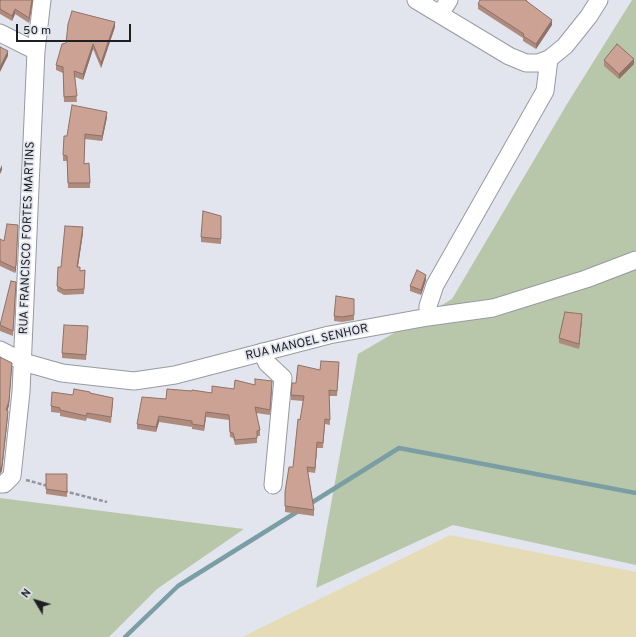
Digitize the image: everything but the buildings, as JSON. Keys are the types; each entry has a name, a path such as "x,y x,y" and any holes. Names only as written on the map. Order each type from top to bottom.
{"street":[{"name":"RUA FRANCISCO FORTES MARTINS","path":"6,480 21,392 36,51 42,0"},
{"path":"416,0 445,7 509,56 526,62 538,63 549,58 565,46 589,16 599,0"},
{"path":"0,33 36,51"},
{"path":"428,317 428,306 435,285 545,91 549,58"},
{"name":"RUA MANOEL SENHOR","path":"0,350 23,362 62,373 134,381 175,375 329,335 428,317 494,308 586,279 636,260"},
{"path":"262,352 267,363 283,378 273,485"}],"path":[{"path":"6,480 49,486"},
{"path":"63,490 108,502"}],"green space":[{"path":"632,0 636,0 636,565 453,525 316,588 358,354 452,299 567,104"},
{"path":"0,498 244,529 157,589 109,637 0,637"}],"sand":[{"path":"450,535 636,572 636,637 242,637"}],"waterway":[{"path":"308,505 399,448 636,493"},
{"path":"125,637 178,586 300,510"}]}
